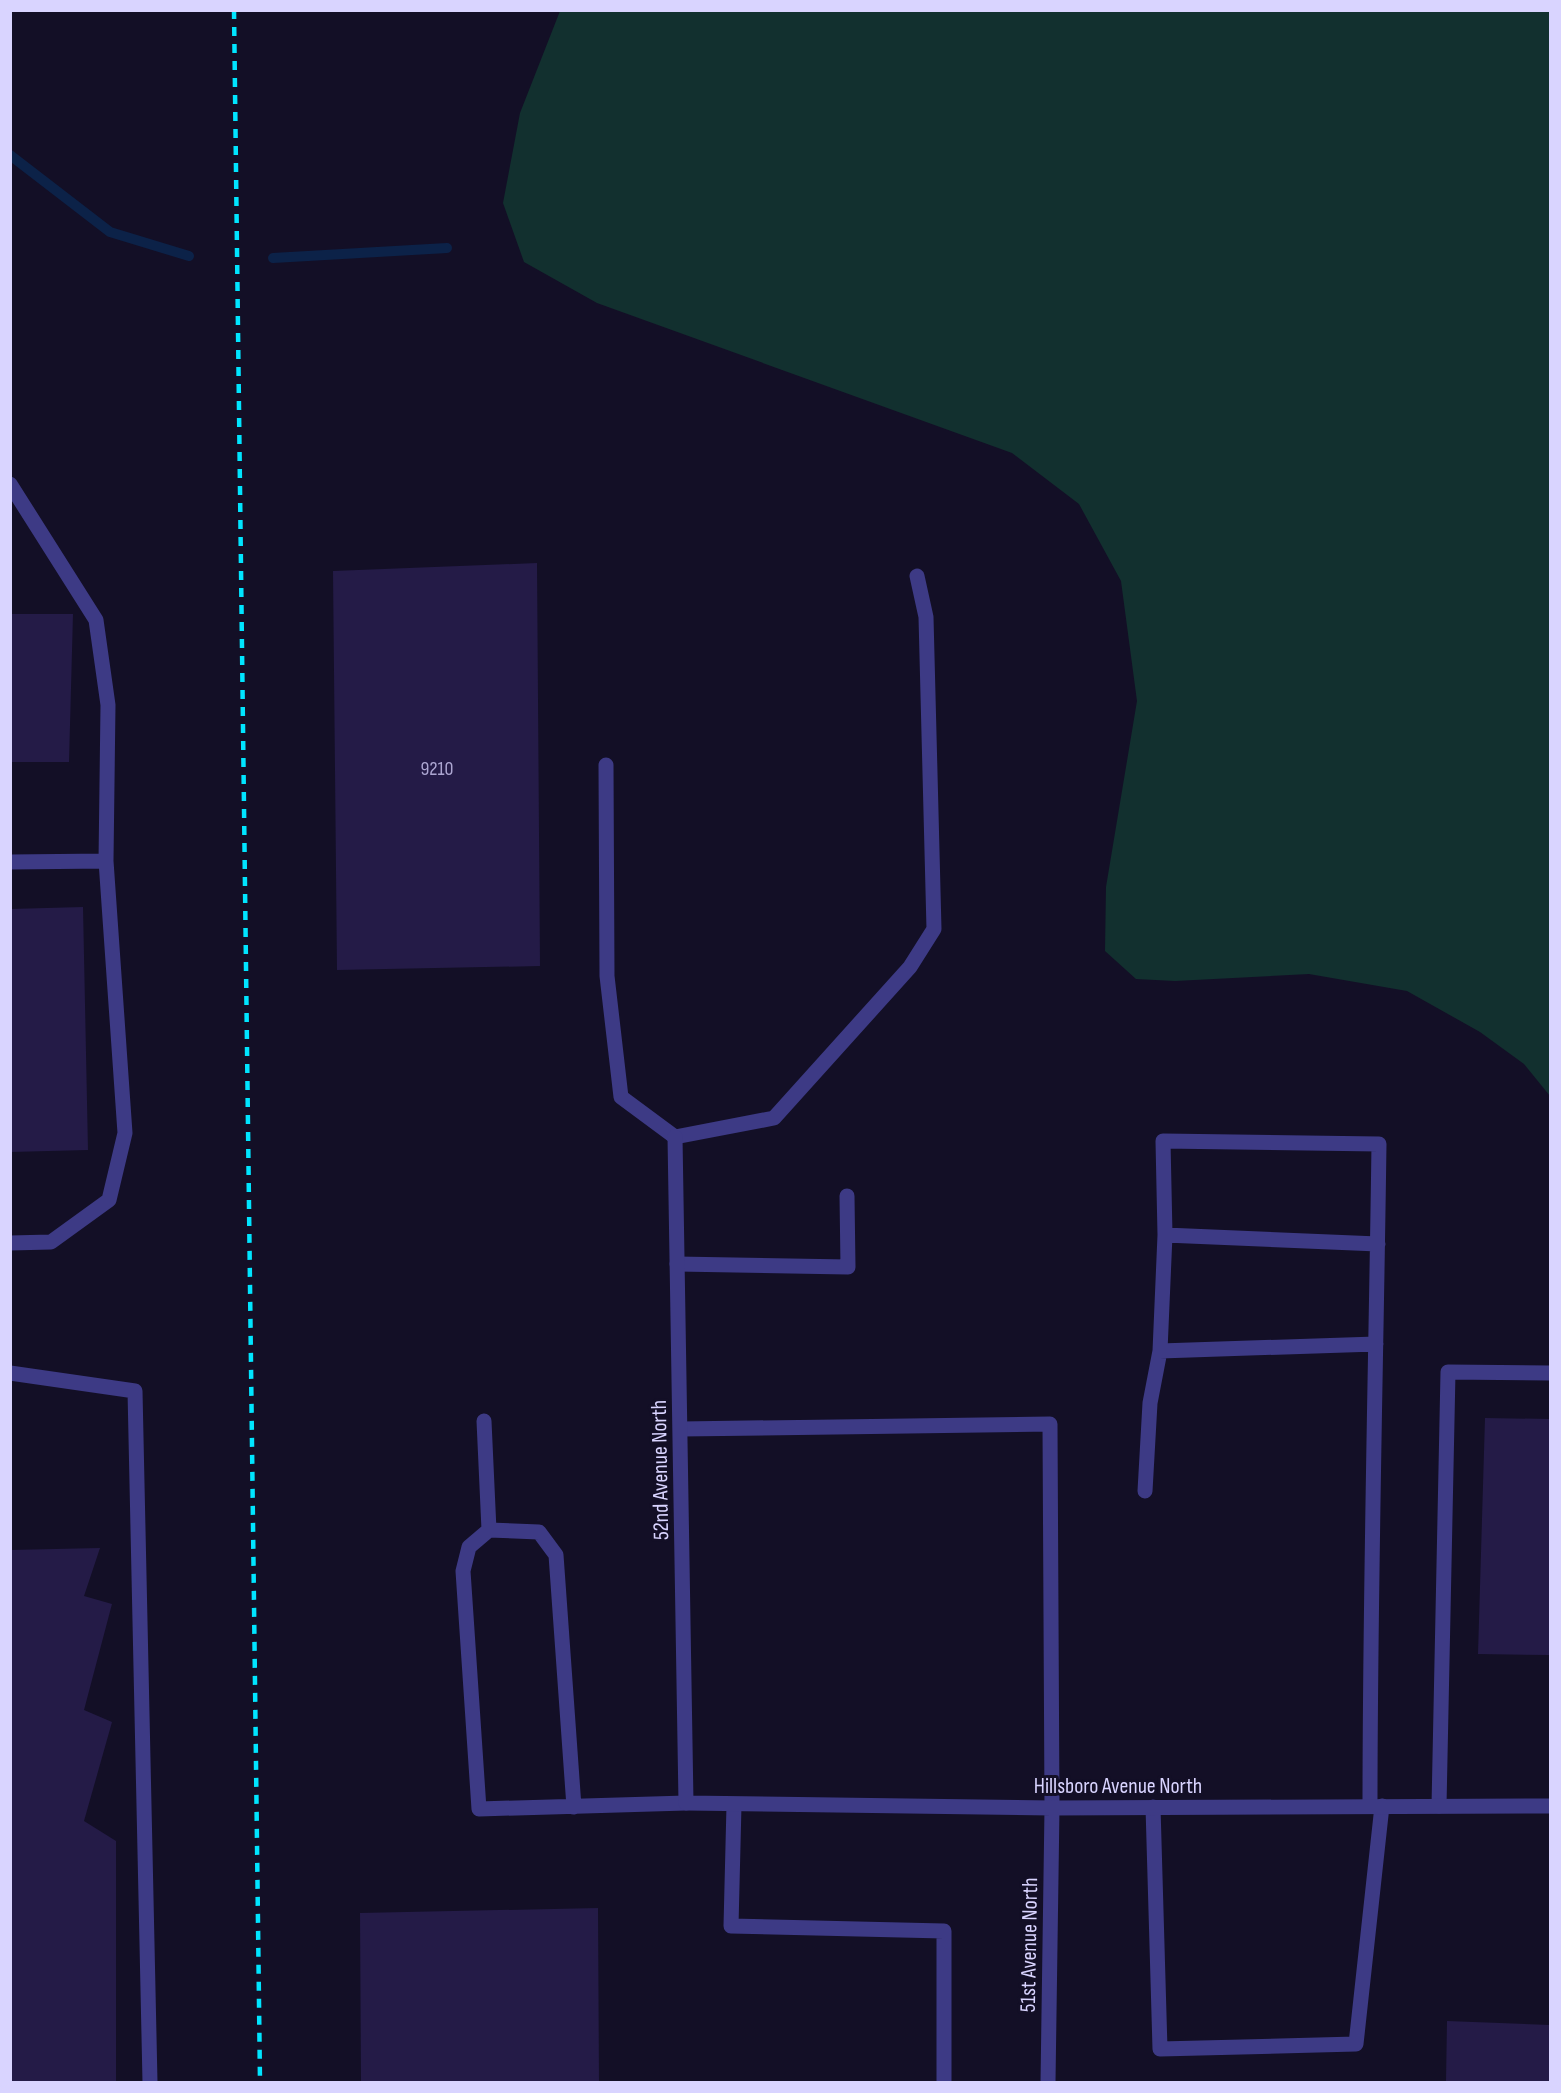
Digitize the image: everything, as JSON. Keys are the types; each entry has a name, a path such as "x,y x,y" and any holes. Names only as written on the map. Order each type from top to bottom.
{"street":[{"path":"10,484 96,620 108,705 106,861 125,1133 109,1200 51,1242 10,1243"},
{"path":"606,765 607,976 621,1096 675,1137 774,1118 910,967 934,929 926,617 917,576"},
{"path":"10,862 106,861"},
{"name":"52nd Avenue North","path":"675,1137 686,1803"},
{"path":"1145,1491 1150,1402 1160,1350 1165,1236 1163,1141 1379,1144 1370,1601 1376,1806 1356,2044 1160,2049 1153,1807"},
{"path":"677,1264 848,1267 847,1196"},
{"path":"1165,1236 1378,1244"},
{"path":"1160,1350 1376,1344"},
{"path":"1439,1806 1448,1372 1551,1373"},
{"path":"10,1373 135,1391 150,2082"},
{"path":"484,1421 489,1530 539,1532 556,1555 574,1807"},
{"name":"51st Avenue North","path":"681,1429 1050,1424 1052,1808 1048,2082"},
{"name":"Hillsboro Avenue North","path":"489,1530 469,1547 464,1571 479,1809 686,1803 1052,1808 1551,1806"},
{"path":"734,1805 731,1926 944,1931 944,2082"}],"green space":[{"path":"560,11 1550,11 1550,1096 1524,1064 1480,1032 1407,991 1309,974 1175,981 1136,979 1105,951 1106,887 1137,701 1121,581 1079,504 1012,453 597,303 524,262 503,203 520,113"}],"building":[{"path":"537,563 540,966 337,970 333,571"},
{"path":"10,614 73,614 69,762 10,762"},
{"path":"83,907 88,1150 10,1152 10,909"},
{"path":"1485,1418 1550,1419 1550,1655 1478,1654"},
{"path":"100,1548 84,1596 112,1604 84,1710 112,1722 84,1821 116,1841 116,2082 10,2082 10,1550"},
{"path":"598,1908 599,2082 361,2082 360,1913"},
{"path":"1447,2021 1550,2025 1550,2082 1446,2082"}],"waterway":[{"path":"10,155 110,232 189,256"},
{"path":"273,258 447,248"}],"railway":[{"path":"234,10 260,2082"}]}
